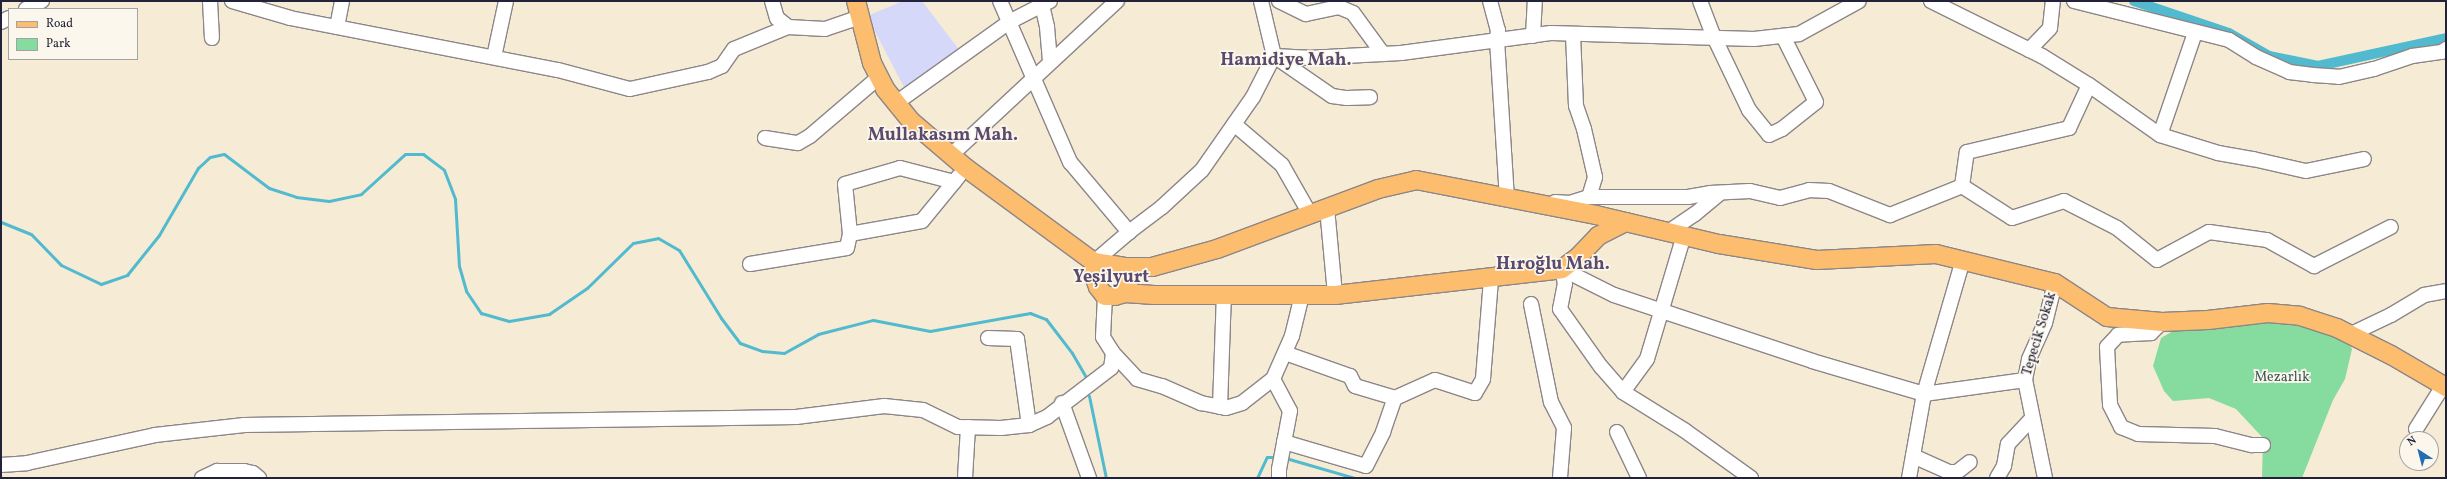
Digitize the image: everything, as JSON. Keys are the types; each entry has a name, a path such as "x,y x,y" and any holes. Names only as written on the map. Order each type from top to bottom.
{"main road":[{"path":"857,9 872,64 896,103 910,121 950,156 1094,262 1124,267 1152,267 1210,251 1378,189 1416,180 1528,201 1719,244 1817,260 1936,254 2055,283 2107,317 2162,322 2208,320 2268,314 2300,316 2349,335 2391,355 2444,386"},
{"path":"1094,262 1094,276 1098,287 1105,296 1115,296 1125,292 1335,295 1562,270 1579,256 1598,236 1626,222"},
{"path":"1124,267 1129,276 1125,292"}],"street":[{"path":"28,8 42,1"},
{"path":"210,1 212,38"},
{"path":"232,1 290,18 558,70 630,89 708,72 722,66 734,49 788,28 825,29 857,9"},
{"path":"337,27 342,1"},
{"path":"494,58 506,1"},
{"path":"772,1 777,18 788,28"},
{"path":"1000,1 1070,162 1129,232"},
{"path":"950,156 1117,1"},
{"path":"1094,262 1129,232 1162,207 1202,170 1253,98 1274,56 1261,1"},
{"path":"1279,1 1306,14 1339,6 1353,13 1383,54"},
{"path":"1490,1 1498,30 1497,40 1508,197"},
{"path":"1534,36 1535,1"},
{"path":"1700,1 1714,37 1749,110 1769,135 1782,129 1816,102 1783,36"},
{"path":"1274,56 1308,58 1383,54 1534,36 1573,34 1754,39 1799,34 1859,1"},
{"path":"1931,1 2029,50 2089,85 2160,136 2218,154 2253,159 2306,171 2364,159"},
{"path":"2029,50 2050,28 2053,1"},
{"path":"2082,2 2195,33 2229,40 2256,57 2289,72 2339,77 2374,69 2412,56 2442,52 2446,49"},
{"path":"896,103 1009,22 1046,3 1050,62"},
{"path":"2160,136 2195,33"},
{"path":"1573,34 1576,106 1584,129 1595,177 1589,197"},
{"path":"1274,56 1332,96 1347,98 1370,97"},
{"path":"764,138 798,143 810,136 879,77"},
{"path":"1962,186 1967,152 2069,128 2089,85"},
{"path":"1234,124 1282,165 1310,214"},
{"path":"750,264 847,248 850,234 845,184 900,168 954,182"},
{"path":"850,234 922,221 966,168"},
{"path":"1528,201 1570,203 1589,197 1646,198 1750,192 1780,198 1809,190 1829,191 1890,215 1962,186"},
{"path":"1962,186 2012,218 2064,202 2117,228 2157,260 2209,232 2267,240 2314,266 2391,227"},
{"path":"1623,392 1647,359 1663,310 1676,234 1695,214 1720,193"},
{"path":"1695,214 1698,195"},
{"path":"1327,208 1335,295"},
{"path":"1909,478 1924,394 1963,260"},
{"path":"1562,270 1614,295 1663,310 1812,361 1924,394 2025,380"},
{"path":"1562,270 1565,284 1560,310 1601,367 1623,392 1684,430 1752,478"},
{"path":"1285,353 1350,376 1355,386 1395,398 1435,380 1475,393 1483,379 1491,279"},
{"name":"Tepecik Sokak","path":"2045,478 2025,380 2029,359 2045,323 2055,283"},
{"path":"2349,335 2391,315 2424,294 2446,292"},
{"path":"1220,407 1224,294"},
{"path":"1105,296 1103,337 1113,353 1137,379 1162,386 1200,402 1226,408 1242,403 1273,379 1285,353 1302,295"},
{"path":"1531,304 1551,402 1564,428 1560,478"},
{"path":"2162,322 2151,334 2118,335 2106,347 2110,405 2121,426 2138,434 2215,436 2252,445 2264,445"},
{"path":"988,338 1017,339 1029,425"},
{"path":"1,465 27,462 155,435 244,425 796,417 884,406 923,410 958,427 1001,428 1029,425 1046,417 1062,403 1082,391 1111,368 1113,353"},
{"path":"1273,379 1290,411 1278,469 1279,478"},
{"path":"2416,429 2444,386"},
{"path":"1284,442 1366,466 1383,432 1395,398"},
{"path":"1062,403 1089,478"},
{"path":"1996,478 2004,466 2008,444 2032,418"},
{"path":"965,478 968,427"},
{"path":"1617,432 1639,478"},
{"path":"1913,456 1949,472 1957,472 1970,462"},
{"path":"202,478 216,471 244,471 253,473 259,478"}],"shaded area":[{"path":"903,1 922,1 960,51 906,91 867,16"}],"green space":[{"name":"Mezarlık","path":"2248,319 2290,322 2347,340 2352,349 2345,379 2333,400 2302,478 2262,478 2263,438 2236,409 2209,398 2173,401 2164,391 2153,366 2161,338 2173,331"}],"waterway":[{"path":"2134,1 2229,33 2269,56 2318,66 2446,38"},
{"path":"1,222 31,234 61,265 101,284 127,275 159,235 198,168 210,157 224,154 269,188 296,197 329,201 361,194 405,154 423,154 444,170 455,199 459,266 466,291 481,313 509,321 549,314 587,288 633,243 658,238 679,250 721,318 740,343 762,351 784,353 818,334 873,320 930,331 1030,313 1046,319 1072,353 1086,377"},
{"path":"1089,396 1106,478"},
{"path":"1257,478 1267,457 1273,457"},
{"path":"1289,459 1355,478"}],"district":[{"name":"Hamidiye Mah.","path":"1286,61"},
{"name":"Mullakasım Mah.","path":"943,136"},
{"name":"Hıroğlu Mah.","path":"1553,265"},
{"name":"Yeşilyurt","path":"1111,278"}]}
